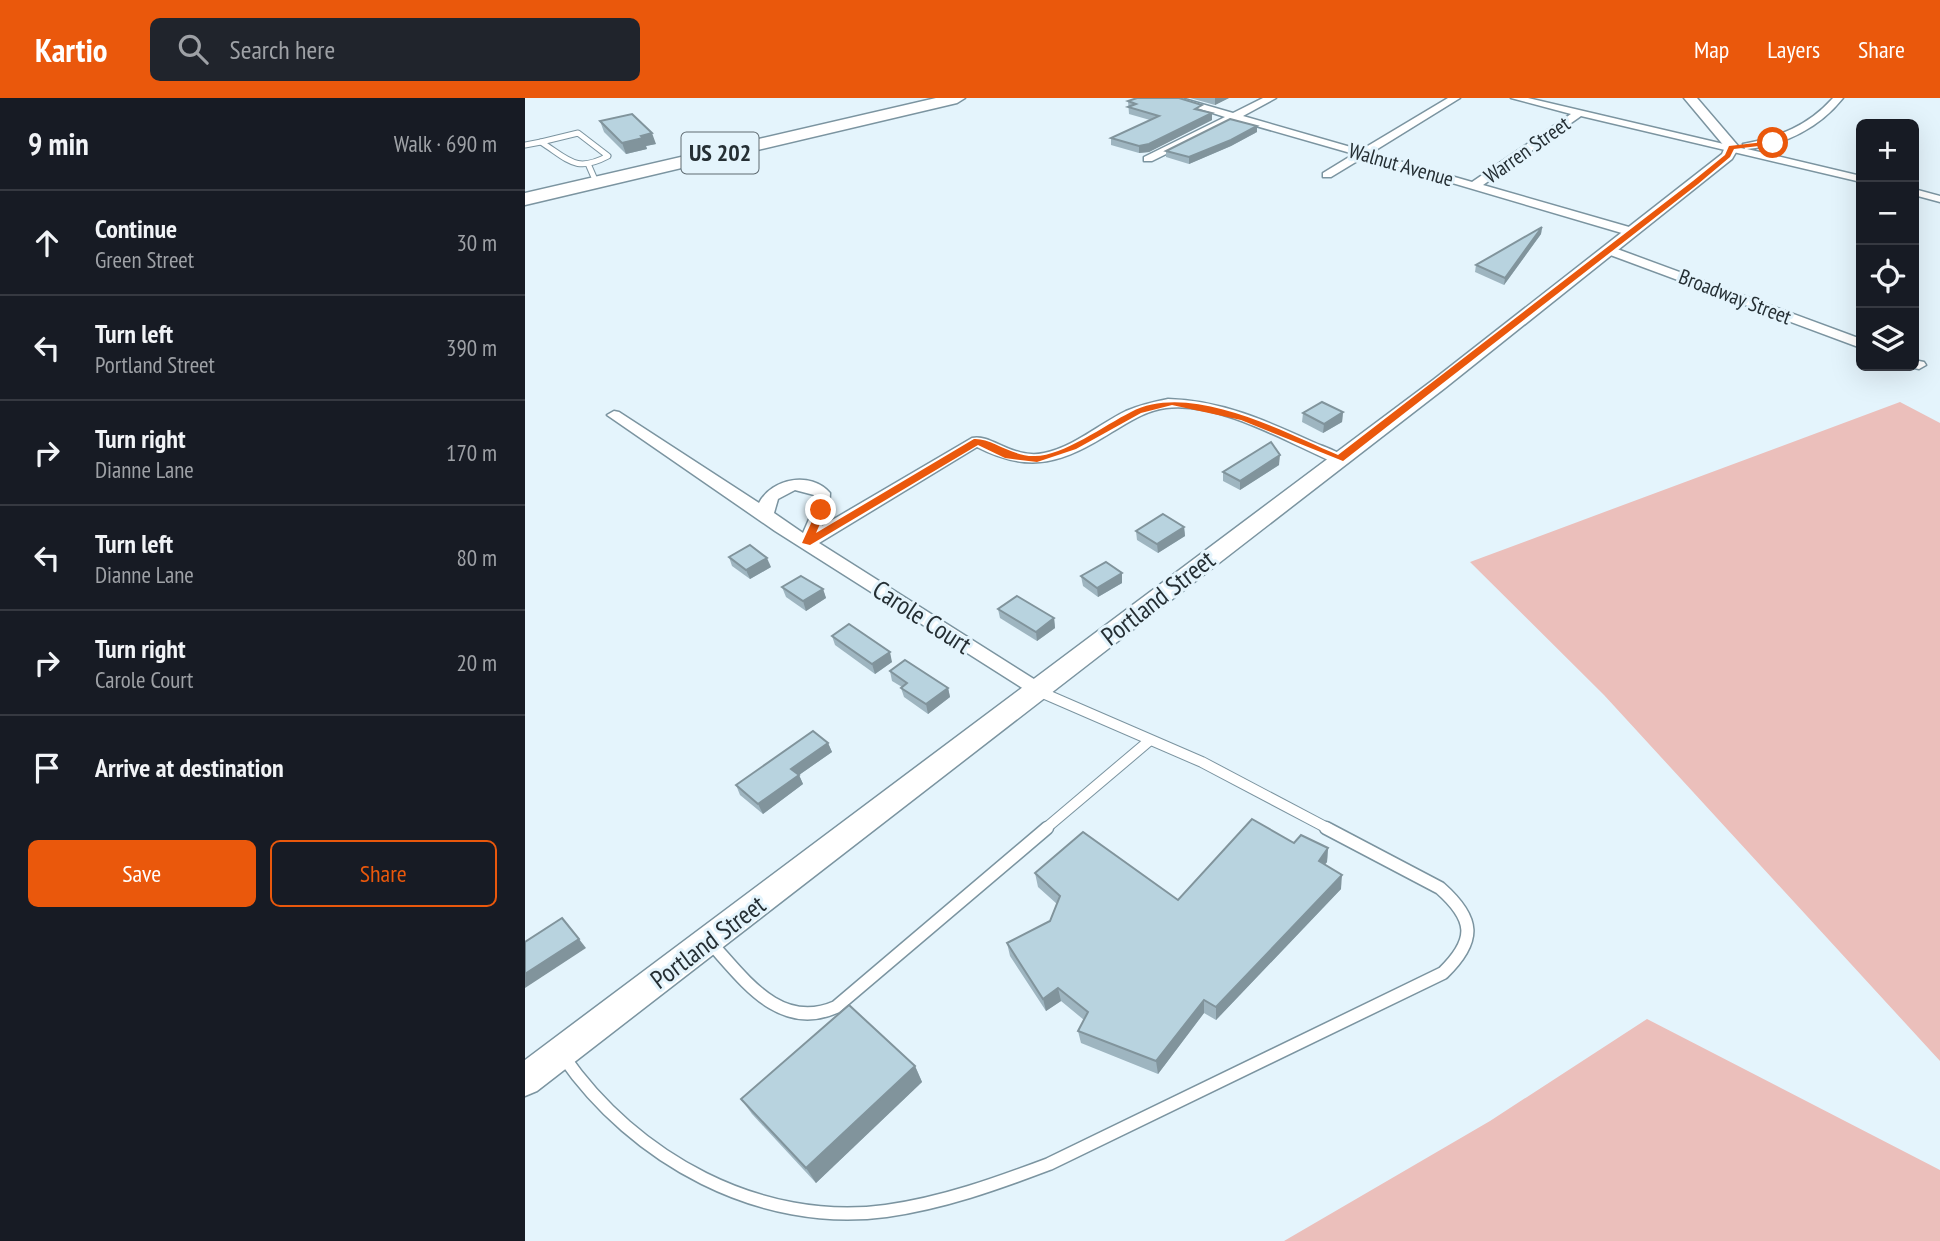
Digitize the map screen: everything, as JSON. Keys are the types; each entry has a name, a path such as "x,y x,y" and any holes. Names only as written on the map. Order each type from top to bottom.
{"highway":[{"name":"US 202","path":"525,199 593,174 957,98"}],"street":[{"name":"Walnut Avenue","path":"1171,98 1632,232"},
{"path":"1148,159 1271,98"},
{"path":"1328,174 1455,98"},
{"path":"1516,98 1732,147 1760,150 1856,178"},
{"path":"1690,98 1732,147"},
{"path":"1760,150 1824,113 1838,98"},
{"name":"Warren Street","path":"1474,186 1579,113"},
{"name":"Portland Street","path":"525,1080 1339,459 1632,232 1727,156 1732,147"},
{"path":"1919,193 1940,199"},
{"name":"Broadway Street","path":"1609,250 1856,342"},
{"path":"807,543 977,441 1009,456 1037,459 1073,447 1154,405 1171,402 1244,418 1339,459"},
{"name":"Carole Court","path":"614,415 1038,691"},
{"path":"766,515 766,502 781,489 806,485 815,487 822,493 823,501 807,543"}],"lane":[{"path":"525,145 578,133 608,156 593,174 541,142"},
{"path":"561,1053 597,1098 649,1149 686,1176 721,1196 760,1211 801,1221 841,1222 894,1217 963,1198 1049,1164 1443,973 1464,952 1468,939 1464,911 1440,888 1202,762 1038,691"},
{"path":"709,941 756,989 783,1008 799,1015 819,1014 836,1007 1149,741"}],"shaded area":[{"path":"1900,402 1940,423 1940,1061 1604,695 1470,562"},
{"path":"1647,1019 1940,1170 1940,1241 1284,1241 1490,1121"}],"building":[{"path":"1137,98 1179,98 1202,105 1195,109 1212,113 1149,144 1139,146 1111,138 1159,116 1128,107 1136,104 1128,101"},
{"path":"632,114 652,133 622,143 600,121"},
{"path":"1230,119 1257,126 1189,157 1166,151"},
{"path":"1542,227 1505,278 1476,265"},
{"path":"1322,402 1343,412 1324,424 1303,413"},
{"path":"1271,442 1280,455 1240,481 1223,472"},
{"path":"1163,514 1184,527 1157,544 1136,531"},
{"path":"750,545 767,558 746,570 729,557"},
{"path":"1106,562 1122,573 1097,588 1081,576"},
{"path":"801,576 823,589 803,601 782,587"},
{"path":"1017,596 1054,618 1036,632 998,609"},
{"path":"849,624 890,652 872,664 832,636"},
{"path":"905,660 948,688 926,704 901,688 907,683 890,671"},
{"path":"813,731 828,743 791,769 799,775 758,804 736,785"},
{"path":"1252,819 1294,843 1301,835 1328,848 1319,861 1342,875 1216,1007 1204,1000 1156,1061 1078,1031 1088,1012 1058,988 1043,999 1007,943 1050,921 1060,896 1035,873 1083,832 1178,900"},
{"path":"562,918 579,939 525,974 525,942"},
{"path":"849,1005 915,1066 806,1168 741,1099"}],"route":[{"path":"821,510 807,543 977,441 1022,459 1052,456 1138,411 1171,402 1244,418 1339,459 1696,182 1727,156 1732,147 1773,143"}]}
